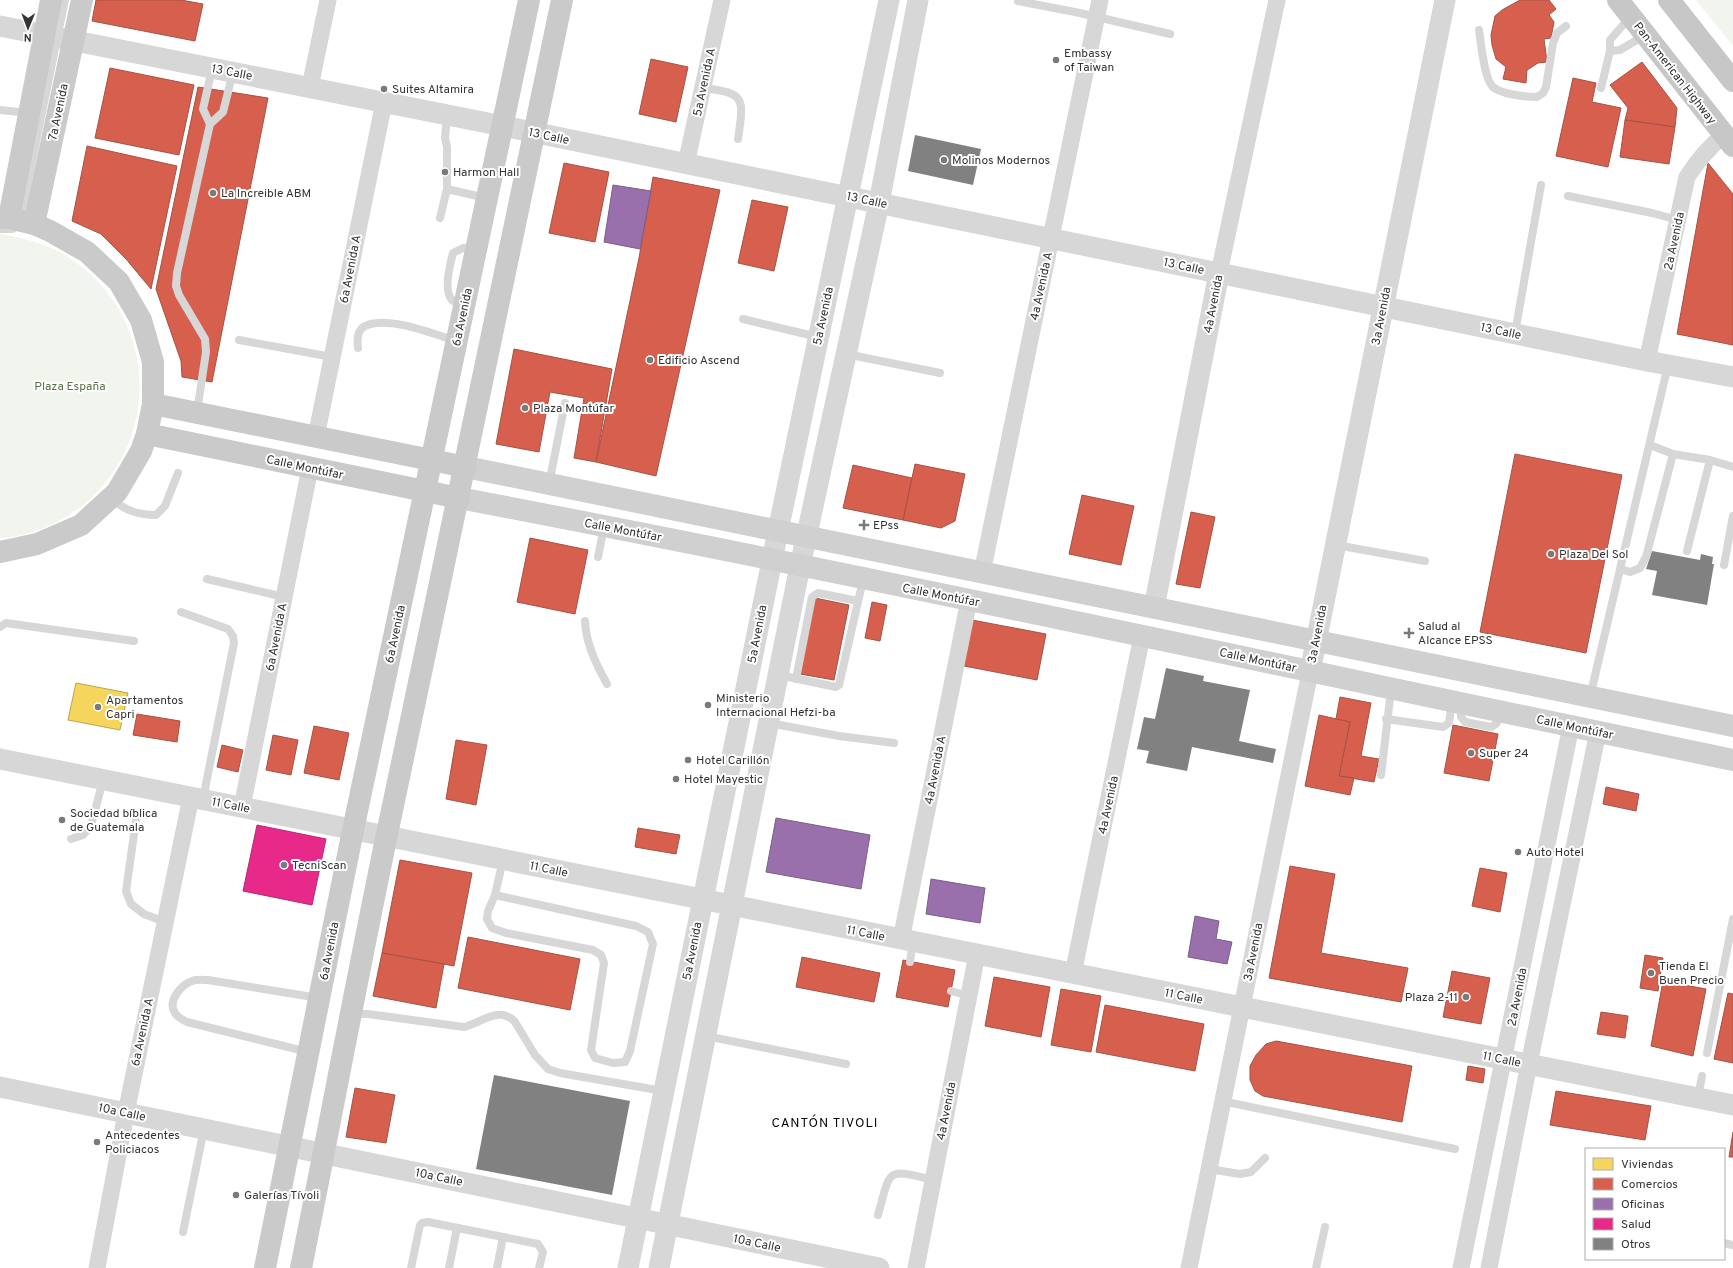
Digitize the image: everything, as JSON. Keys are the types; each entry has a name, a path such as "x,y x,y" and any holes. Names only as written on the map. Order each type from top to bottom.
{"highway":[{"path":"1669,0 1733,81"},
{"name":"Pan-American Highway","path":"1624,8 1729,141"}],"main road":[{"name":"7a Avenida","path":"12,222 59,37 52,0"},
{"name":"7a Avenida","path":"12,222 30,113 59,37 82,0"},
{"name":"6a Avenida","path":"265,1268 353,830 529,0"},
{"path":"301,1268 316,1152 351,1014 379,835 458,466 527,132 562,0"},
{"path":"0,552 37,544 81,524 110,498 116,492 141,451 147,434 153,404 153,362 141,320 119,282 87,252 50,231 12,222"},
{"path":"153,404 1733,726"},
{"name":"Calle Montúfar","path":"147,434 969,600 1733,760"}],"street":[{"path":"310,87 328,0"},
{"name":"5a Avenida A","path":"686,164 722,0"},
{"name":"5a Avenida","path":"628,1268 772,560 889,0"},
{"path":"658,1268 768,723 787,677 800,566 879,203 918,0"},
{"name":"4a Avenida A","path":"982,573 1100,0"},
{"name":"4a Avenida","path":"1154,608 1219,273 1277,0"},
{"name":"3a Avenida","path":"1189,1268 1445,0"},
{"name":"13 Calle","path":"0,26 503,126 1515,334 1733,377"},
{"name":"6a Avenida A","path":"316,437 384,102"},
{"name":"2a Avenida","path":"1648,361 1688,177 1699,159 1713,144 1729,141"},
{"name":"6a Avenida A","path":"242,807 310,468"},
{"name":"4a Avenida A","path":"908,948 969,600"},
{"name":"4a Avenida","path":"1073,974 1142,636"},
{"name":"2a Avenida","path":"1461,1268 1571,726"},
{"name":"2a Avenida","path":"1489,1268 1528,1064 1598,732"},
{"name":"11 Calle","path":"0,759 703,900 908,948 977,954 1733,1105"},
{"name":"6a Avenida A","path":"97,1268 126,1113 165,922 197,798"},
{"name":"4a Avenida","path":"916,1268 977,954"},
{"name":"10a Calle","path":"0,1087 879,1268"}],"lane":[{"path":"59,37 65,0"},
{"path":"1018,1 1170,34"},
{"path":"1601,88 1610,51 1610,40 1624,8"},
{"path":"1479,30 1486,70 1492,86 1499,91 1537,97 1543,93 1546,88 1557,33 1566,26"},
{"path":"1610,51 1620,50 1645,35"},
{"path":"210,124 203,109 212,68"},
{"path":"197,413 206,352 205,339 179,296 176,286 177,273 210,124 223,112 233,72"},
{"path":"703,88 732,93 738,98 742,110 738,139"},
{"path":"0,110 30,113"},
{"path":"440,218 447,189 447,147 445,138 448,115"},
{"path":"1515,334 1541,185"},
{"path":"447,189 487,198"},
{"path":"1568,196 1652,213 1678,220"},
{"path":"743,319 818,337"},
{"path":"358,348 359,332 364,326 379,323 395,324 418,329 457,341"},
{"path":"239,340 332,357"},
{"path":"846,354 940,373"},
{"path":"1590,697 1669,365"},
{"path":"548,484 565,403"},
{"path":"1650,445 1673,454 1710,460 1733,467"},
{"path":"1621,569 1630,572 1640,568 1646,557 1673,454"},
{"path":"1687,551 1710,460"},
{"path":"110,498 127,510 144,515 156,515 165,506 178,474"},
{"path":"1724,565 1733,516"},
{"path":"598,557 604,526"},
{"path":"1335,545 1425,561"},
{"path":"207,579 284,597"},
{"path":"858,601 818,593 814,594 787,677 836,687 840,685 863,579"},
{"path":"181,612 228,629 233,636 234,643 197,798"},
{"path":"585,621 588,644 607,684"},
{"path":"0,626 6,623 134,641"},
{"path":"1381,775 1386,719 1391,689"},
{"path":"1386,719 1443,727 1449,723 1456,703"},
{"path":"768,723 839,736 894,743"},
{"path":"71,839 83,835 91,826 103,780"},
{"path":"137,813 126,891 131,904 144,914 165,922"},
{"path":"495,895 636,926 648,932 653,944 630,1051 625,1062 613,1063 595,1058 591,1050 603,974 604,963 600,955 594,950 506,933 492,928 487,919 488,911 495,895 503,860"},
{"path":"1707,1053 1729,959 1733,919"},
{"path":"309,1052 187,1022 175,1015 172,1008 174,998 183,985 194,980 208,980 320,998"},
{"path":"951,992 968,996"},
{"path":"351,1014 368,1014 464,1027 475,1024 488,1016 502,1015 510,1017 515,1022 535,1055 548,1069 560,1073 664,1091"},
{"path":"706,1036 846,1064"},
{"path":"1698,1098 1702,1076"},
{"path":"1222,1101 1455,1149"},
{"path":"182,1232 204,1129"},
{"path":"1209,1169 1240,1174 1251,1172 1265,1158"},
{"path":"878,1215 889,1178 895,1173 902,1172 933,1180"},
{"path":"411,1268 420,1225 422,1222 538,1244 543,1252 539,1268"},
{"path":"1316,1268 1325,1227"},
{"path":"449,1268 457,1228"},
{"path":"497,1268 503,1237"}],"green space":[{"path":"1696,0 1733,0 1733,46"},
{"name":"Plaza España","path":"0,234 27,240 52,248 68,257 97,280 118,308 132,340 139,373 138,407 130,440 114,471 90,499 81,507 60,520 37,531 12,537 0,538"}],"building: Viviendas":[{"name":"Apartamentos Capri","path":"76,683 128,693 120,730 68,720"}],"building: Comercios":[{"path":"96,0 181,0 203,4 195,41 92,21"},
{"path":"1520,0 1549,0 1556,9 1549,15 1554,22 1551,38 1544,39 1547,62 1538,63 1527,70 1526,83 1503,79 1506,67 1496,59 1491,35 1495,16 1502,10"},
{"path":"651,59 688,67 676,122 639,114"},
{"path":"1642,62 1677,108 1675,127 1625,120 1628,108 1610,85"},
{"path":"110,68 194,85 179,155 95,138"},
{"path":"1573,78 1596,83 1592,102 1621,108 1608,167 1556,156"},
{"name":"La Increible ABM","path":"198,87 268,98 212,382 182,377 181,361 156,289"},
{"path":"1625,120 1675,127 1669,164 1620,157"},
{"path":"87,146 177,166 151,289 126,259 101,234 72,221"},
{"path":"564,163 609,172 595,242 549,233"},
{"path":"1708,163 1733,194 1733,345 1677,334"},
{"name":"Edificio Ascend","path":"653,177 720,190 656,476 596,462 639,258"},
{"path":"752,200 788,207 774,271 738,263"},
{"name":"Plaza Montúfar","path":"514,349 612,369 596,462 574,458 584,398 550,392 539,452 496,444"},
{"name":"Plaza Del Sol","path":"1515,454 1622,475 1586,653 1480,632"},
{"path":"915,464 965,474 955,521 941,528 903,520"},
{"path":"853,465 912,478 903,520 843,508"},
{"path":"1082,495 1134,506 1121,565 1069,554"},
{"path":"1191,512 1215,517 1200,588 1176,584"},
{"path":"530,538 588,550 575,614 517,602"},
{"path":"815,598 849,605 834,680 800,674"},
{"path":"872,602 887,605 880,641 865,638"},
{"path":"972,620 1046,634 1037,680 964,666"},
{"path":"1340,697 1371,703 1361,756 1379,759 1374,782 1339,776 1350,722 1336,719"},
{"path":"137,714 180,721 177,742 133,735"},
{"path":"1319,715 1350,722 1339,776 1354,778 1350,795 1305,786"},
{"name":"Super 24","path":"1453,725 1498,734 1489,781 1444,773"},
{"path":"314,726 349,733 339,780 304,773"},
{"path":"273,735 298,740 291,775 266,770"},
{"path":"456,740 487,745 476,805 446,799"},
{"path":"222,745 243,750 238,772 217,767"},
{"path":"1606,787 1639,794 1636,811 1603,804"},
{"path":"638,828 680,835 676,854 635,847"},
{"path":"400,860 472,873 454,966 382,953"},
{"path":"1290,866 1335,874 1321,953 1408,968 1401,1002 1269,978"},
{"path":"1480,868 1507,873 1500,912 1472,906"},
{"path":"468,937 580,959 570,1010 458,988"},
{"path":"382,953 444,964 436,1008 373,996"},
{"name":"Tienda El Buen Precio","path":"1645,955 1663,958 1658,991 1640,988"},
{"path":"802,957 880,973 874,1002 796,987"},
{"path":"903,960 955,970 948,1007 896,997"},
{"name":"Plaza 2-11","path":"1452,971 1490,978 1481,1024 1443,1017"},
{"path":"994,977 1050,987 1041,1037 985,1026"},
{"path":"1663,981 1706,989 1693,1056 1651,1046"},
{"path":"1061,989 1101,996 1091,1052 1051,1045"},
{"path":"1728,993 1733,994 1733,1063 1714,1059"},
{"path":"1105,1005 1204,1024 1195,1071 1096,1052"},
{"path":"1601,1012 1628,1016 1625,1038 1597,1034"},
{"path":"1276,1041 1412,1066 1402,1122 1263,1096 1255,1091 1250,1080 1250,1066 1256,1055 1266,1044"},
{"path":"1468,1066 1485,1069 1483,1083 1466,1080"},
{"path":"355,1088 395,1095 386,1143 346,1137"},
{"path":"1556,1091 1651,1106 1645,1140 1550,1125"},
{"path":"1733,1132 1733,1157 1729,1157"}],"building: Oficinas":[{"path":"613,185 651,191 640,249 604,242"},
{"path":"776,818 870,835 861,889 766,872"},
{"path":"931,879 985,888 980,923 926,914"},
{"path":"1195,916 1219,921 1216,939 1232,942 1227,964 1188,957"}],"building: Salud":[{"name":"TecniScan","path":"257,825 326,839 312,905 243,891"}],"building: Otros":[{"name":"Molinos Modernos","path":"915,135 981,149 973,185 908,171"},
{"path":"1652,551 1700,560 1701,554 1713,557 1712,564 1714,564 1707,605 1652,595 1657,571 1646,569"},
{"path":"1166,668 1204,676 1203,681 1250,690 1239,741 1276,749 1273,763 1192,747 1187,771 1146,763 1149,751 1137,749 1144,717 1155,719"},
{"path":"494,1075 630,1101 612,1195 476,1169"}],"place":[{"name":"Embassy of Taiwan","path":"1056,60"},
{"name":"Suites Altamira","path":"384,89"},
{"name":"Molinos Modernos","path":"944,160"},
{"name":"Harmon Hall","path":"445,172"},
{"name":"La Increible ABM","path":"213,193"},
{"name":"Edificio Ascend","path":"650,360"},
{"name":"Plaza Montúfar","path":"525,408"},
{"name":"EPss","path":"864,525"},
{"name":"Plaza Del Sol","path":"1551,554"},
{"name":"Salud al Alcance EPSS","path":"1409,633"},
{"name":"Ministerio Internacional Hefzi-ba","path":"708,705"},
{"name":"Apartamentos Capri","path":"98,707"},
{"name":"Super 24","path":"1471,753"},
{"name":"Hotel Carillón","path":"688,760"},
{"name":"Hotel Mayestic","path":"676,779"},
{"name":"Sociedad bíblica de Guatemala","path":"62,820"},
{"name":"Auto Hotel","path":"1518,852"},
{"name":"TecniScan","path":"284,865"},
{"name":"Tienda El Buen Precio","path":"1651,973"},
{"name":"Plaza 2-11","path":"1466,997"},
{"name":"Antecedentes Policiacos","path":"97,1142"},
{"name":"Galerías Tívoli","path":"236,1195"}],"district":[{"name":"CANTÓN TIVOLI","path":"825,1122"}]}
